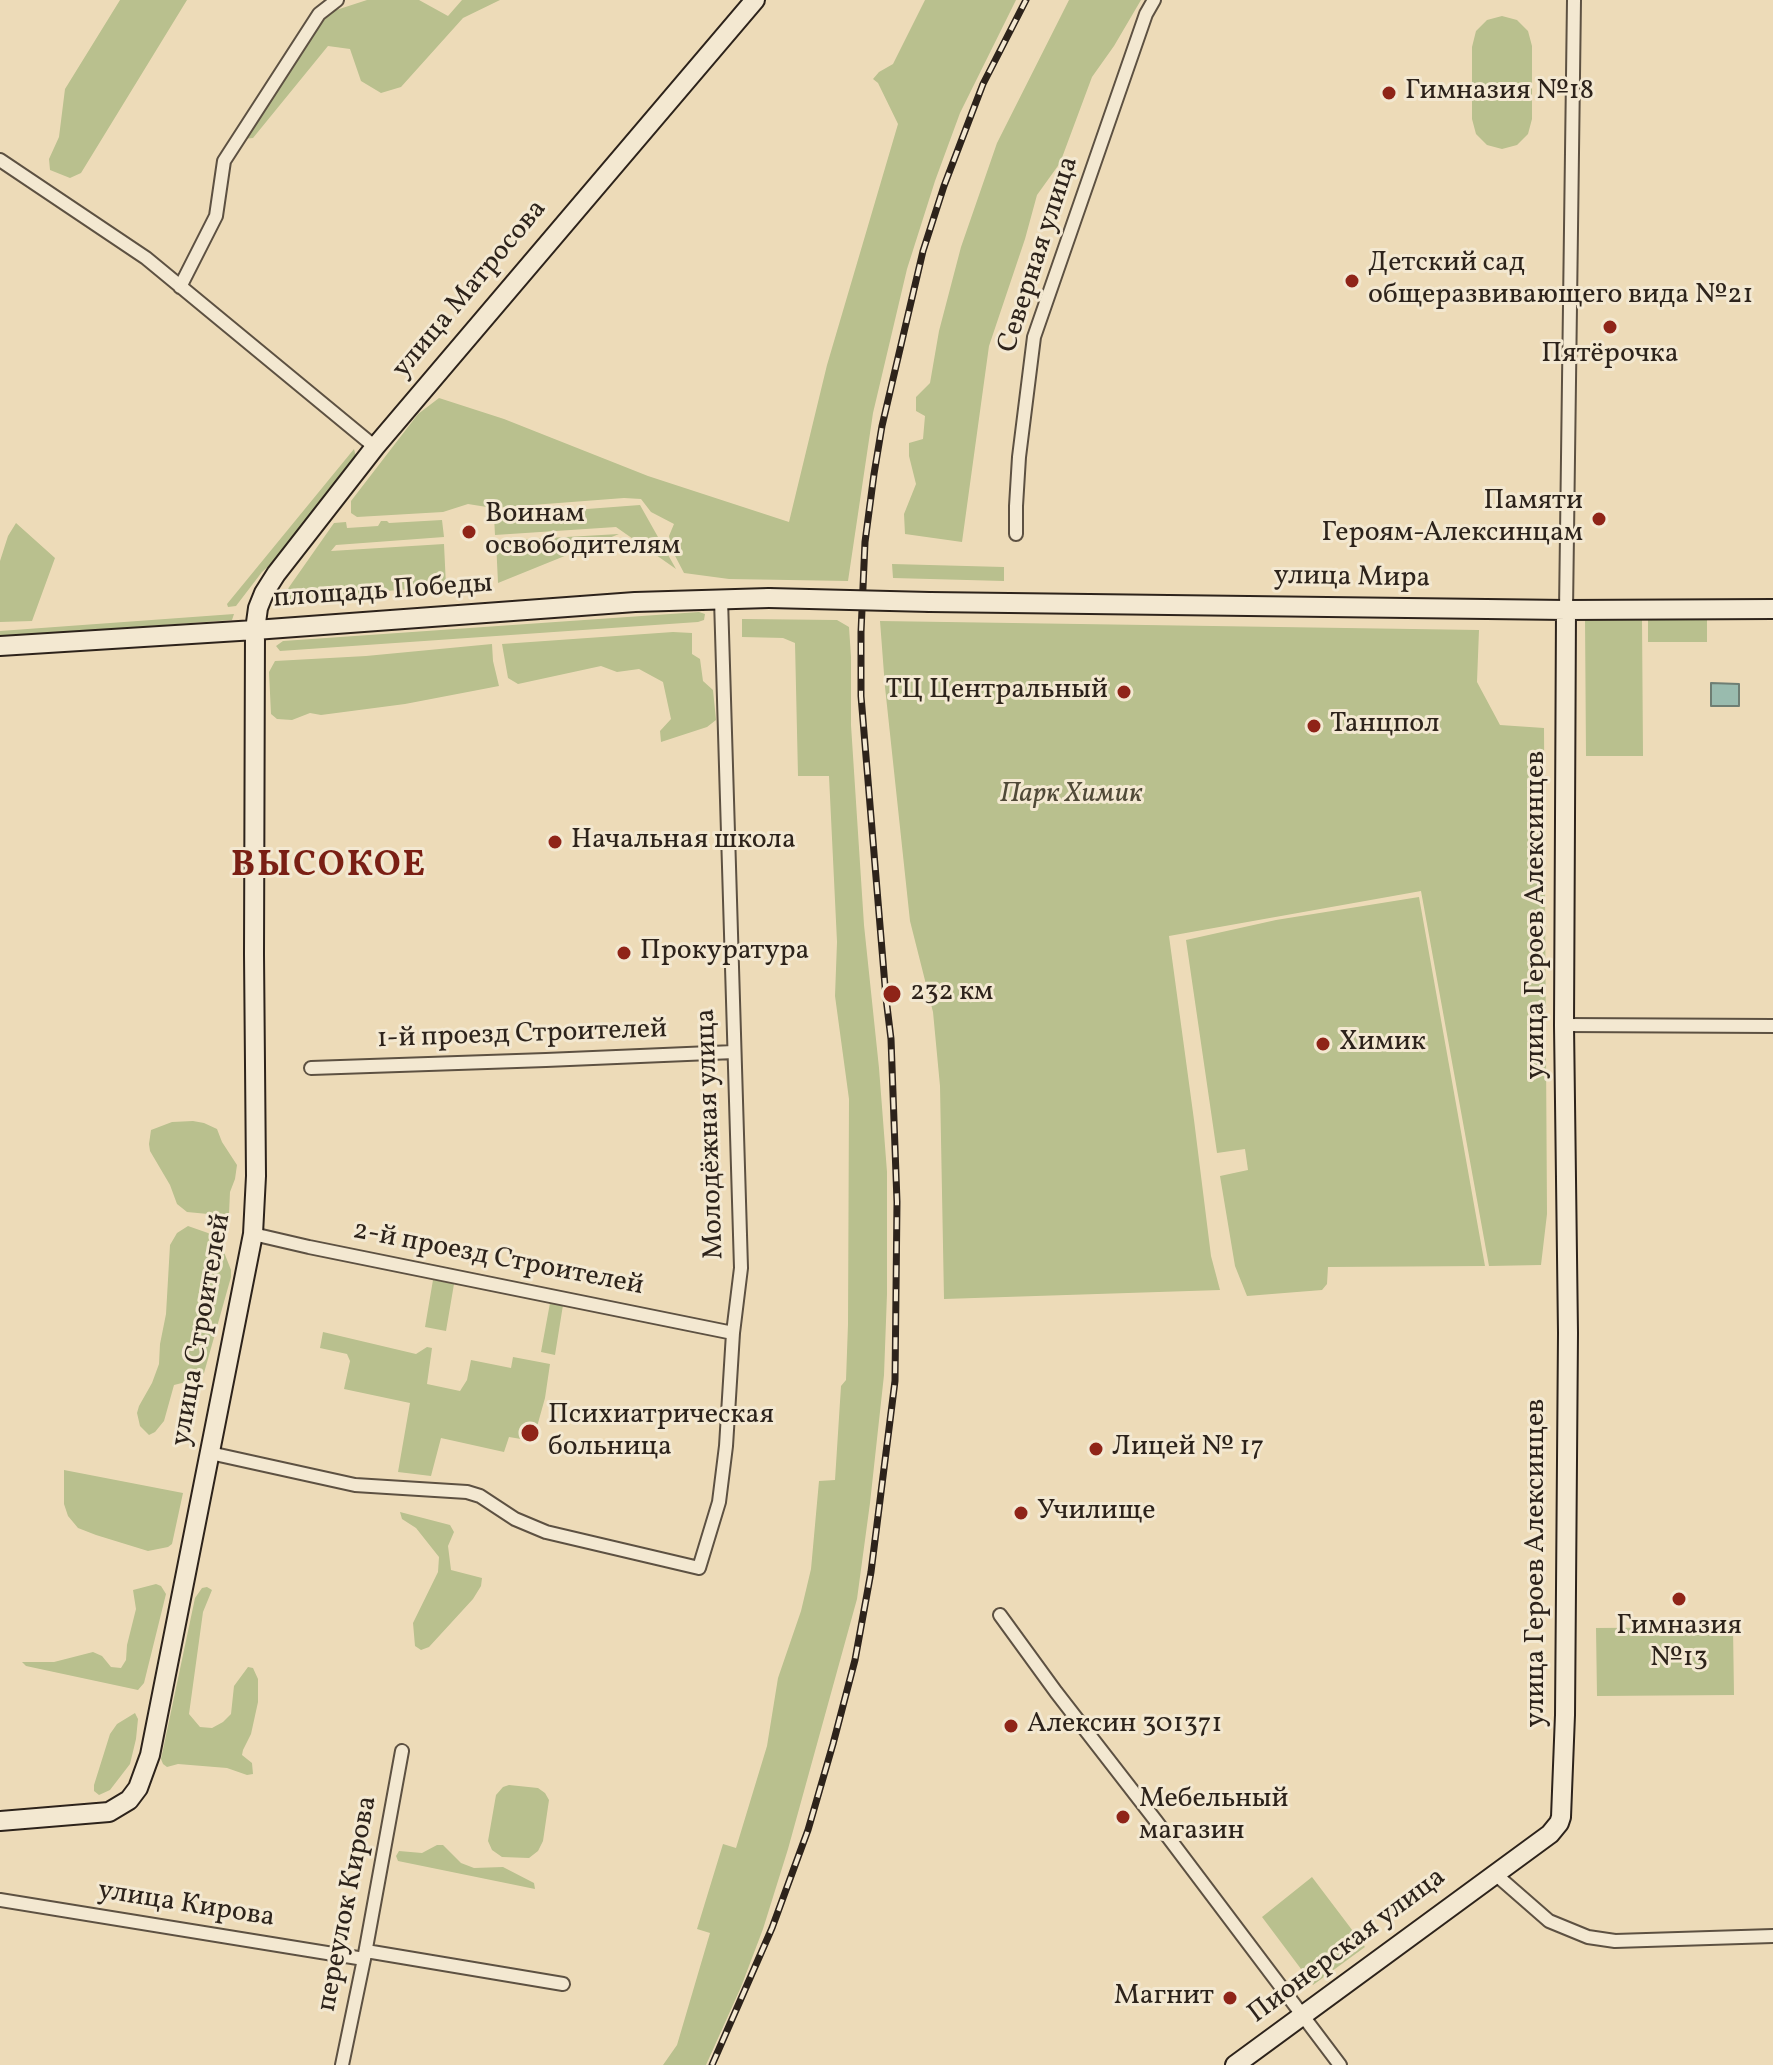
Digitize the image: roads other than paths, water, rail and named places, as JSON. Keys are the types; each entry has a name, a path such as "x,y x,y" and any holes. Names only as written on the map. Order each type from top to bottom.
{"street":[{"path":"180,287 216,216 224,161 319,14 337,0"},
{"name":"улица Матросова","path":"255,630 258,608 276,574 375,447 755,0"},
{"name":"Северная улица","path":"1016,534 1019,457 1034,337 1146,14 1154,0"},
{"name":"улица Героев Алексинцев","path":"1555,1829 1562,1807 1565,1715 1568,1333 1564,1025 1566,610 1574,0"},
{"path":"0,160 146,258 375,447"},
{"name":"улица Мира","path":"769,598 1566,610 1773,609"},
{"name":"площадь Победы","path":"0,646 635,602 769,598"},
{"name":"Молодёжная улица","path":"210,1453 355,1485 467,1492 480,1496 515,1519 546,1532 699,1568 719,1502 741,1268 721,599"},
{"name":"улица Строителей","path":"0,1821 109,1812 129,1800 138,1788 150,1755 253,1234 256,1176 255,630"},
{"path":"1564,1025 1773,1026"},
{"name":"1-й проезд Строителей","path":"311,1068 734,1052"},
{"name":"2-й проезд Строителей","path":"253,1234 733,1333"},
{"path":"1000,1615 1340,2065"},
{"name":"переулок Кирова","path":"342,2065 402,1751"},
{"name":"Пионерская улица","path":"1235,2065 1555,1829"},
{"path":"1494,1873 1549,1921 1588,1937 1615,1941 1773,1936"},
{"name":"улица Кирова","path":"0,1900 563,1984"}],"railway":[{"path":"712,2065 772,1928 808,1830 855,1660 871,1572 895,1381 897,1202 891,1039 861,696 865,542 882,426 923,251 983,84 1026,0"}],"place":[{"name":"Гимназия №18","path":"1389,93"},
{"name":"Детский сад общеразвивающего вида №21","path":"1352,281"},
{"name":"Пятёрочка","path":"1610,327"},
{"name":"Памяти Героям-Алексинцам","path":"1599,519"},
{"name":"Воинам освободителям","path":"469,532"},
{"name":"ТЦ Центральный","path":"1124,692"},
{"name":"Танцпол","path":"1314,726"},
{"name":"Начальная школа","path":"555,842"},
{"name":"Прокуратура","path":"624,953"},
{"name":"232 км","path":"892,994"},
{"name":"Химик","path":"1323,1044"},
{"name":"Психиатрическая больница","path":"530,1433"},
{"name":"Лицей № 17","path":"1096,1449"},
{"name":"Училище","path":"1021,1513"},
{"name":"Гимназия №13","path":"1679,1599"},
{"name":"Алексин 301371","path":"1011,1726"},
{"name":"Мебельный магазин","path":"1123,1817"},
{"name":"Магнит","path":"1230,1998"}],"district":[{"name":"ВЫСОКОЕ","path":"329,868"}],"park label":[{"name":"Парк Химик","path":"1071,796"}]}
